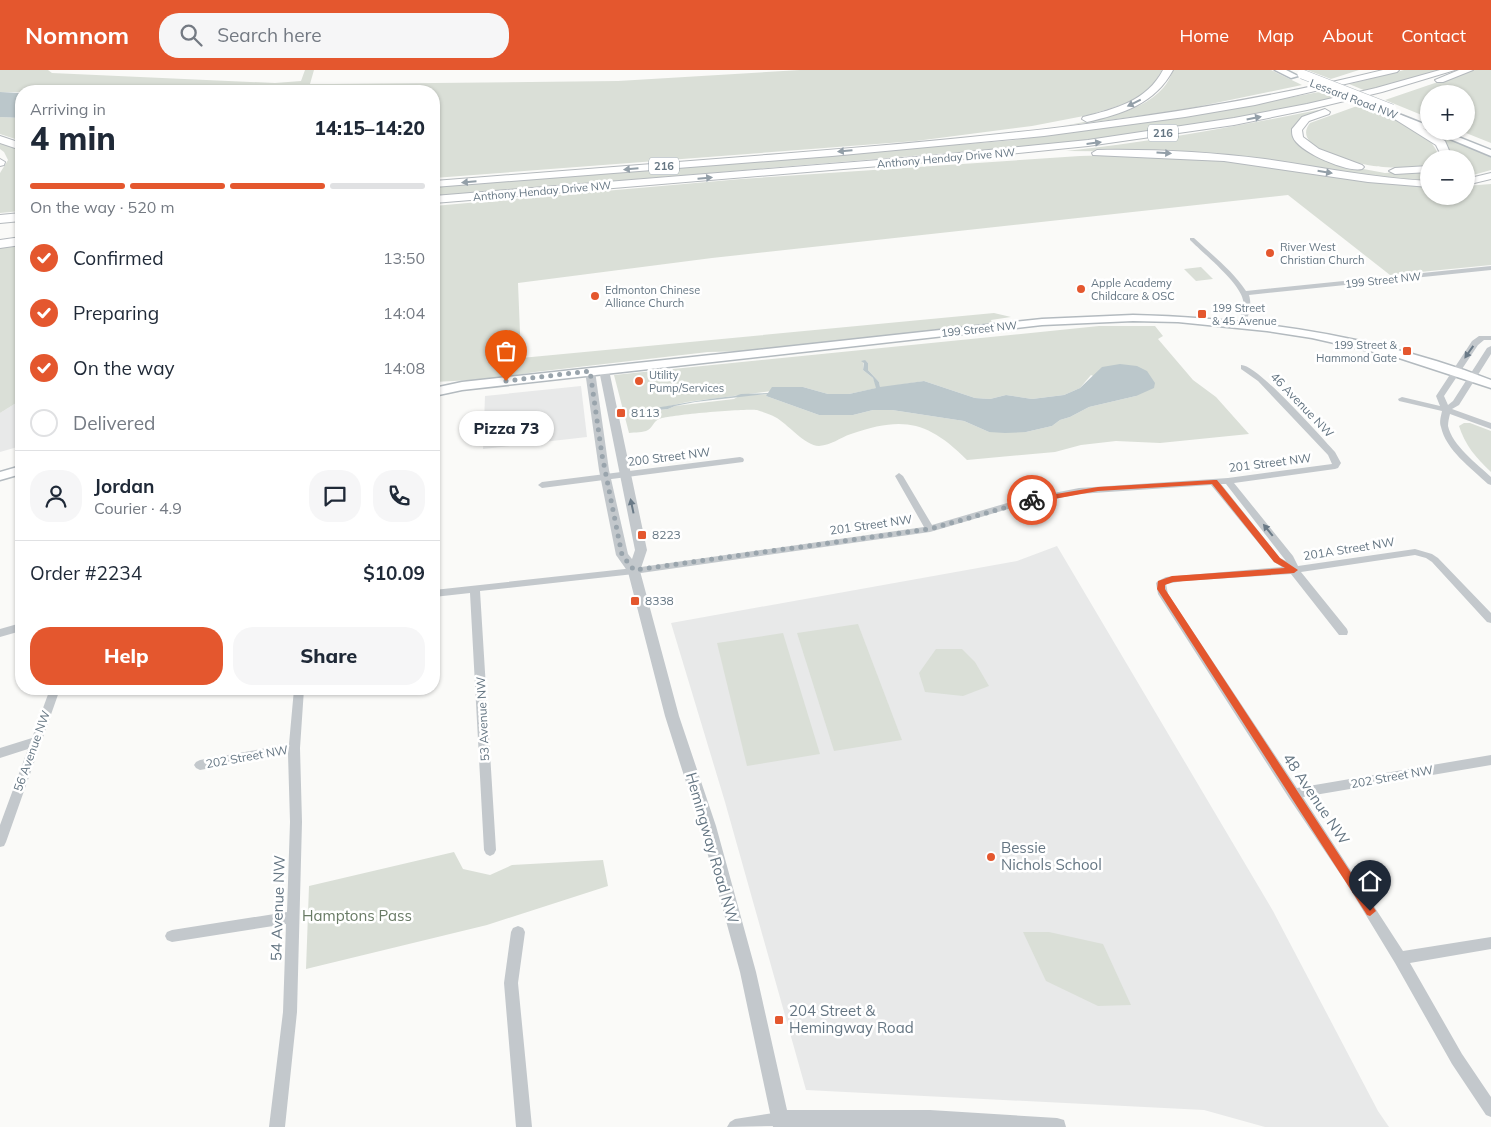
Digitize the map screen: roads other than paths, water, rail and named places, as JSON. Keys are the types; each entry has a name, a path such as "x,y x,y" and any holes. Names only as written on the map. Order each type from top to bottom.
{"highway":[{"path":"894,148 1029,130 1110,113 1147,96 1163,80 1168,70"},
{"path":"1148,120 1263,97 1365,70"},
{"name":"Anthony Henday Drive NW","path":"440,184 1018,137 1148,120 1279,98 1394,70"},
{"name":"Anthony Henday Drive NW","path":"440,200 1048,148 1187,130 1338,101 1450,70"},
{"path":"1420,171 1383,170 1340,162 1307,147 1297,135 1298,128 1303,121 1329,111 1468,70"},
{"path":"1391,112 1441,143 1444,150"},
{"path":"0,139 15,145"},
{"path":"871,164 952,164 1085,154 1153,152 1216,156 1371,179 1420,183"},
{"path":"1475,180 1491,176"},
{"path":"1475,182 1491,181"},
{"path":"0,219 15,218"},
{"path":"0,236 15,235"},
{"path":"0,244 15,242"}],"main road":[{"name":"Lessard Road NW","path":"1279,70 1296,73 1420,125"},
{"name":"Lessard Road NW","path":"1391,112 1420,120"},
{"path":"1458,140 1491,153"},
{"path":"1473,140 1491,147"},
{"name":"199 Street NW","path":"440,391 462,386 590,371 1051,322 1133,318 1171,318 1242,323 1291,330 1366,346 1456,371 1491,384"},
{"name":"199 Street NW","path":"440,385 462,386"},
{"path":"0,465 15,461"},
{"path":"0,476 15,472"}],"street":[{"path":"1192,239 1222,267 1245,293 1247,302 1242,323"},
{"name":"199 Street NW","path":"1245,293 1491,268"},
{"path":"1489,338 1475,343 1440,396 1446,410 1444,426 1449,438 1465,458 1491,482"},
{"path":"1446,410 1456,403 1491,348"},
{"name":"46 Avenue NW","path":"1244,367 1267,386 1332,454 1337,464"},
{"name":"Hemingway Road NW","path":"604,370 641,550 634,570"},
{"name":"Hemingway Road NW","path":"590,371 606,477 622,555 634,570 672,716 708,826 748,972 781,1123"},
{"path":"1402,399 1446,410 1491,426"},
{"name":"200 Street NW","path":"542,485 740,460"},
{"name":"201 Street NW","path":"440,592 634,570 930,529 999,508 1056,495 1124,486 1228,481 1331,467 1337,464"},
{"path":"899,476 930,529"},
{"path":"1228,481 1290,558 1294,570 1343,632"},
{"path":"1214,482 1277,560 1294,570"},
{"name":"201A Street NW","path":"1161,584 1177,579 1294,570 1406,552 1423,553 1435,560 1491,620"},
{"name":"48 Avenue NW","path":"1161,584 1163,594 1400,958 1457,1059 1491,1110"},
{"name":"53 Avenue NW","path":"476,589 490,850"},
{"path":"0,633 15,629"},
{"name":"56 Avenue NW","path":"0,842 53,695"},
{"name":"54 Avenue NW","path":"277,1127 290,1012 296,822 294,748 298,695"},
{"path":"0,753 35,742"},
{"name":"202 Street NW","path":"200,765 294,748"},
{"name":"202 Street NW","path":"1293,794 1491,760"},
{"path":"172,936 294,917"},
{"path":"518,932 511,983 524,1127"},
{"path":"1400,958 1491,943"},
{"path":"735,1127 781,1123 931,1123 1057,1127"}],"place":[{"name":"River West Christian Church","path":"1270,253"},
{"name":"Apple Academy Childcare & OSC","path":"1081,289"},
{"name":"Edmonton Chinese Alliance Church","path":"595,296"},
{"name":"199 Street & 45 Avenue","path":"1202,314"},
{"name":"199 Street & Hammond Gate","path":"1407,351"},
{"name":"Pizza 73","path":"506,381"},
{"name":"Utility Pump/Services","path":"639,381"},
{"name":"8113","path":"621,413"},
{"name":"8223","path":"642,535"},
{"name":"8338","path":"635,601"},
{"name":"Bessie Nichols School","path":"991,857"},
{"name":"204 Street & Hemingway Road","path":"779,1020"}],"park label":[{"name":"Hamptons Pass","path":"357,916"}]}
